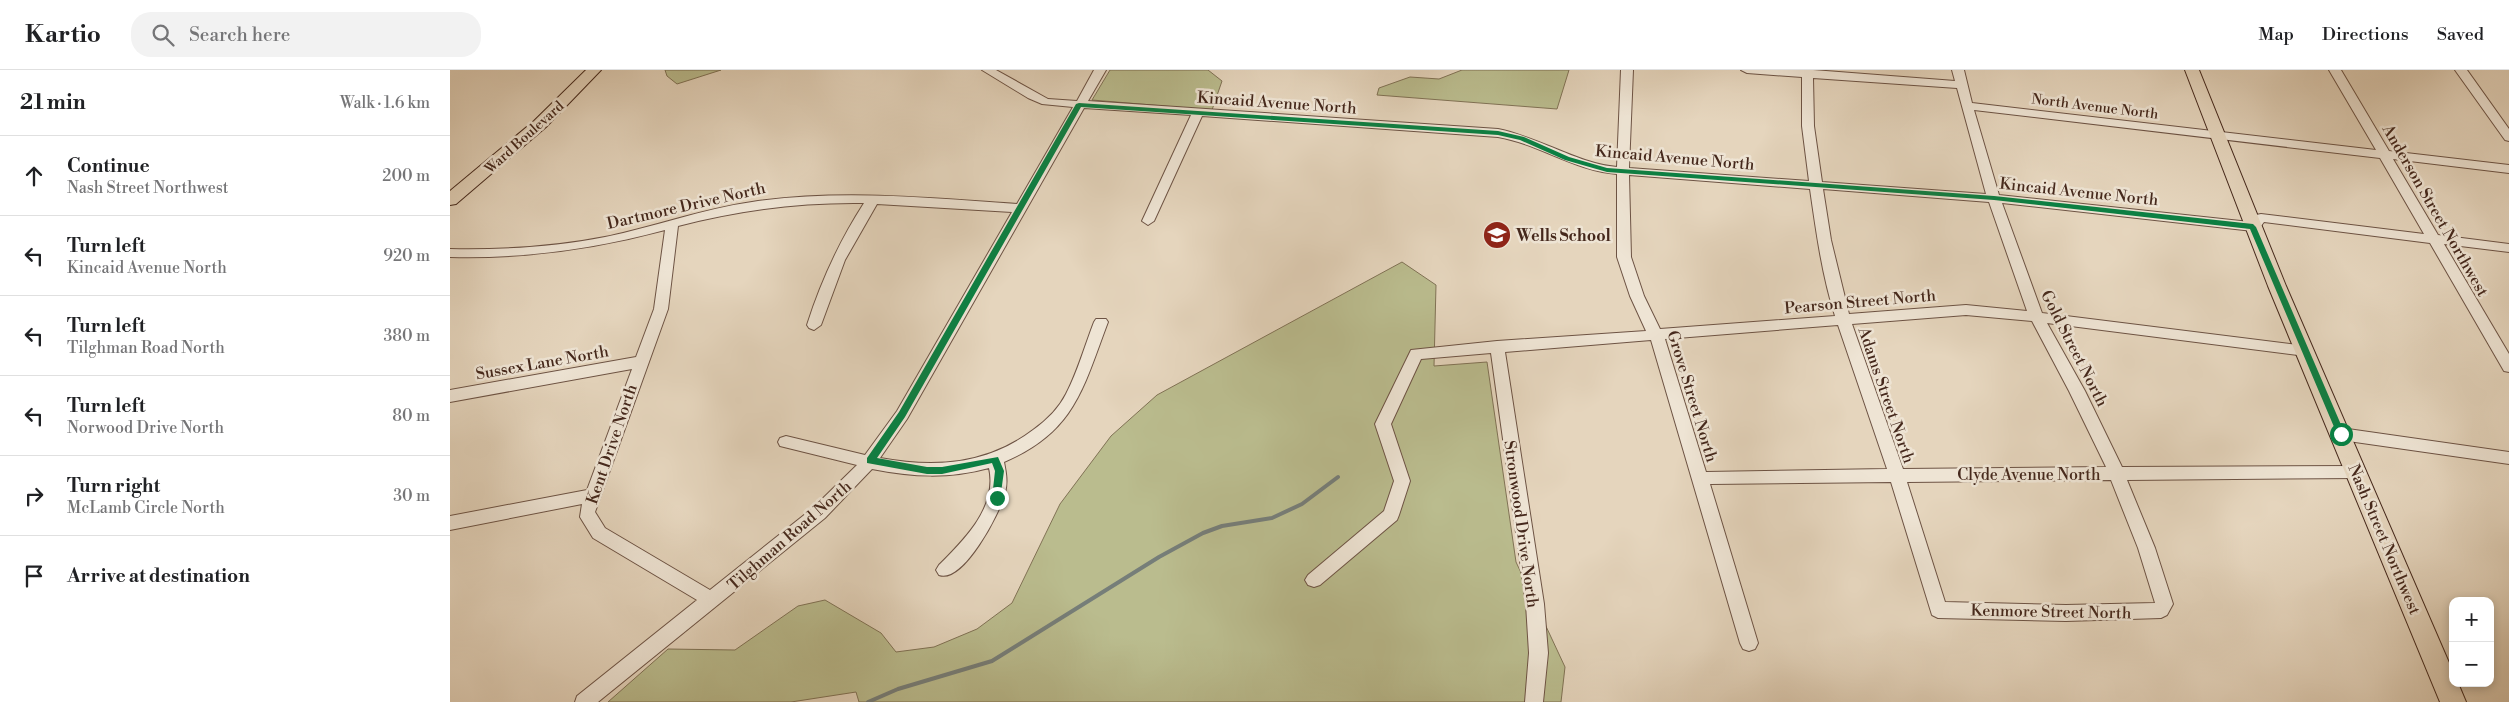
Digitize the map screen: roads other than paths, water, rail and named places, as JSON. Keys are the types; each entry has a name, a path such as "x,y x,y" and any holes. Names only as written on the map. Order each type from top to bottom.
{"main road":[{"name":"Ward Boulevard","path":"450,200 534,130 594,70"},
{"name":"Nash Street Northwest","path":"2192,70 2253,227 2453,702"}],"street":[{"name":"Kincaid Avenue North","path":"988,70 1040,100 1513,135 1588,166 1622,171 1994,198 2253,227"},
{"name":"Tilghman Road North","path":"584,702 819,514 870,460 902,415 1100,70"},
{"name":"Grove Street North","path":"1627,70 1622,171 1622,218 1625,262 1637,296 1657,334 1748,643"},
{"path":"1748,70 1808,72 1962,85"},
{"name":"Gold Street North","path":"1958,70 1994,198 2036,316 2076,389 2118,474 2149,550 2163,607"},
{"name":"Anderson Street Northwest","path":"2335,70 2509,367"},
{"path":"2461,70 2509,137"},
{"name":"Adams Street North","path":"1808,72 1808,126 1816,185 1824,240 1843,320 1897,476 1938,610"},
{"name":"North Avenue North","path":"1967,106 2509,169"},
{"path":"1148,221 1198,113"},
{"name":"Dartmore Drive North","path":"450,253 502,254 564,248 750,206 831,198 1020,208"},
{"path":"814,325 826,282 847,238 873,200"},
{"path":"2253,227 2261,218 2509,248"},
{"name":"Kent Drive North","path":"672,225 661,309 591,496 588,517 599,533 712,600"},
{"name":"Pearson Street North","path":"1314,580 1391,515 1402,480 1383,424 1416,354 1497,346 1966,310 2036,316 2306,351"},
{"path":"786,442 927,470 942,470 995,459 1030,442 1046,430 1066,407 1073,396 1101,322"},
{"name":"Stronwood Drive North","path":"1497,346 1532,586 1539,648 1539,675 1534,702"},
{"name":"Sussex Lane North","path":"450,396 640,362"},
{"path":"2341,434 2509,458"},
{"path":"945,570 958,558 991,511 1000,483 995,459"},
{"name":"Clyde Avenue North","path":"1700,478 2357,472"},
{"path":"450,523 591,496"},
{"name":"Kenmore Street North","path":"1938,610 2134,612 2161,610 2163,607"}],"waterway":[{"path":"868,702 898,689 992,661 1159,557 1203,533 1222,526 1272,518 1302,504 1338,477"}],"place":[{"name":"Wells School","path":"1497,235"}]}
